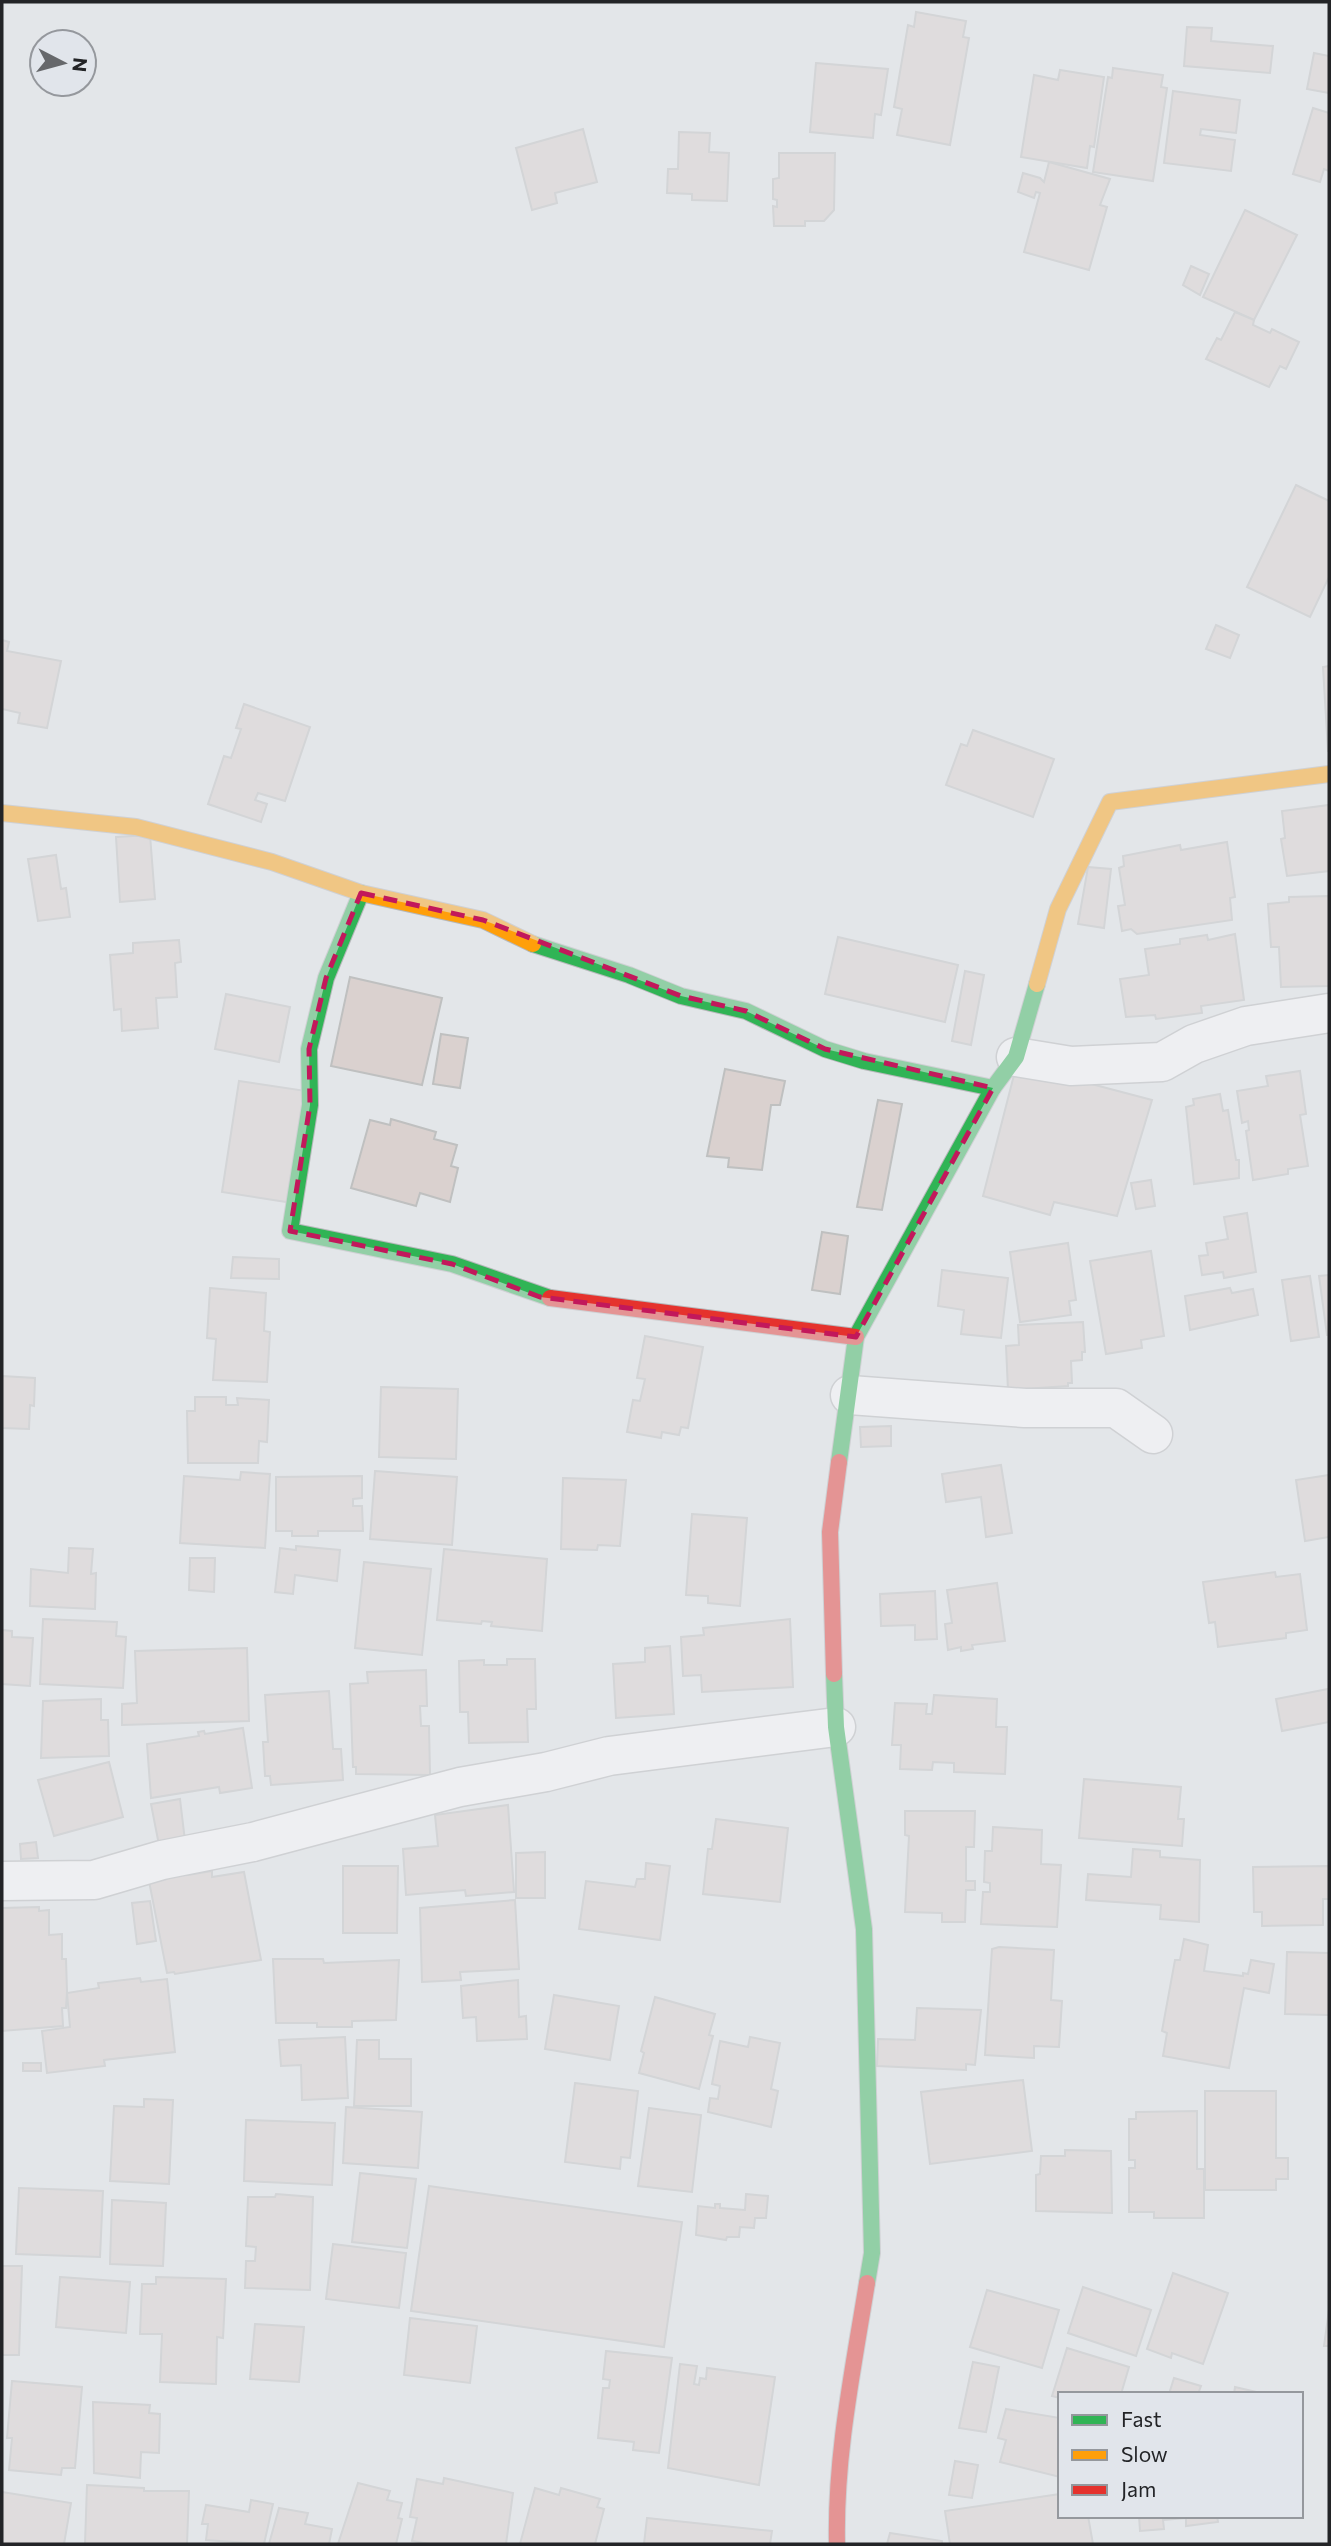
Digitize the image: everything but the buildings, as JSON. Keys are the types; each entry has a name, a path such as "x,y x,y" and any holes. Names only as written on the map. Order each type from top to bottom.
{"street":[{"path":"837,2544 836,2499 843,2427 872,2253 864,1928 836,1727 830,1532 856,1337 993,1088 1016,1057 1058,909 1110,802 1329,774"},
{"path":"2,813 136,827 272,862 360,893 482,920 531,943 629,975 681,996 746,1011 825,1049 993,1088"},
{"path":"360,893 326,978 309,1049 310,1105 290,1231 452,1264 540,1297 856,1337"},
{"path":"1016,1057 1071,1066 1162,1062 1194,1044 1246,1026 1329,1013"},
{"path":"850,1395 1025,1408 1116,1408 1153,1434"},
{"path":"2,1881 94,1880 162,1860 253,1842 460,1787 546,1772 609,1756 836,1727"}],"highlighted area":[{"path":"361,893 483,920 681,996 746,1011 825,1049 993,1088 856,1337 540,1297 452,1264 290,1231 310,1105 309,1049 326,978"}],"traffic: fast":[{"path":"361,893 326,978 309,1049 310,1105 290,1231 452,1264 550,1298"},
{"path":"533,944 629,975 681,996 746,1011 825,1049 864,1061 993,1088"},
{"path":"839,1462 856,1337 993,1088 1016,1057 1037,984"},
{"path":"834,1674 836,1727 864,1929 872,2253 867,2283"}],"traffic: slow":[{"path":"1037,984 1058,909 1110,802 1329,774"},
{"path":"2,813 136,827 272,862 361,893 483,920 533,944"}],"traffic: jam":[{"path":"550,1298 856,1337"},
{"path":"834,1674 830,1532 839,1462"},
{"path":"837,2544 842,2446 867,2283"}]}
